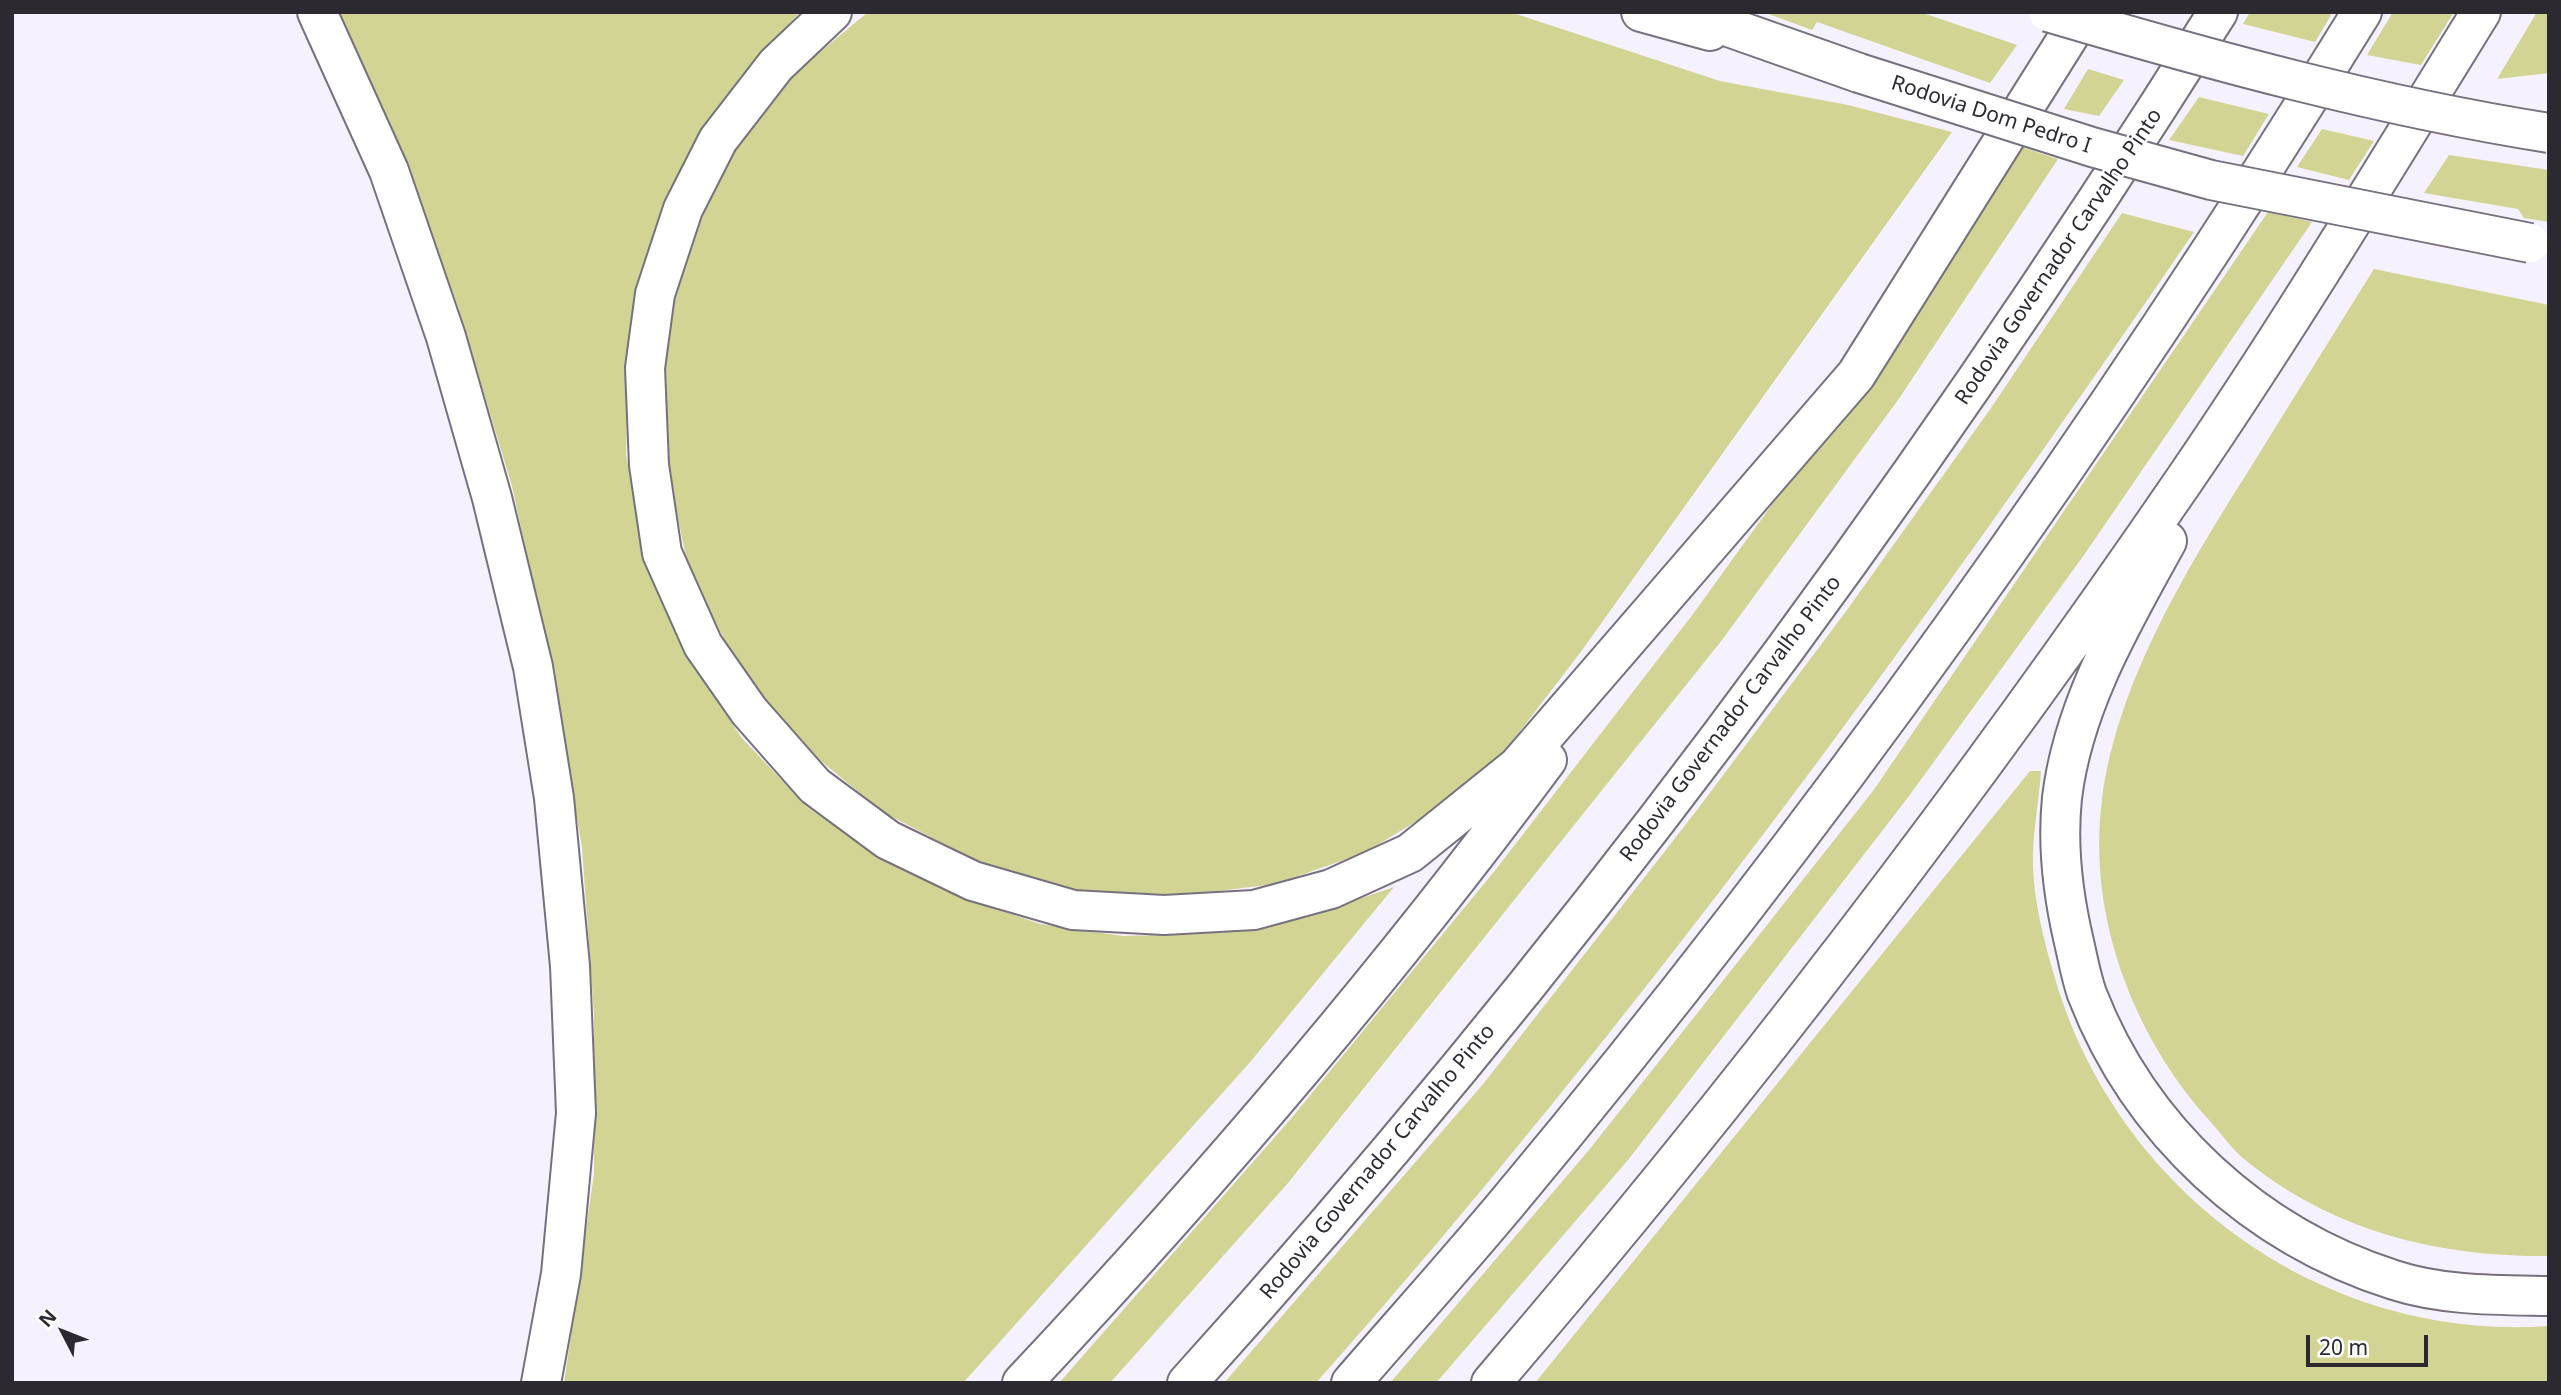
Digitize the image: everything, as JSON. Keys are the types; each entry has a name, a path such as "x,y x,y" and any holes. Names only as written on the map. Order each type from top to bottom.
{"highway":[{"path":"317,12 389,171 446,337 492,498 533,667 554,798 569,965 576,1113 561,1274 541,1383"},
{"path":"831,12 776,65 718,140 683,209 655,294 645,368 649,465 662,553 703,645 748,711 815,786 888,840 973,881 1073,910 1164,915 1254,910 1331,889 1410,853 1518,766 1856,375 2084,12"},
{"path":"1641,12 1812,58"},
{"name":"Rodovia Dom Pedro I","path":"1686,12 1812,58 2092,147 2211,180 2539,244"},
{"path":"2048,12 2238,68 2329,90 2478,122 2549,133"},
{"name":"Rodovia Governador Carvalho Pinto","path":"1187,1383 1350,1198 1454,1073 1748,701 1981,374 2218,12"},
{"path":"1351,1383 1507,1204 1654,1024 1929,663 2284,139 2362,12"},
{"path":"1491,1383 1608,1247 1746,1077 1889,892 2045,680 2186,477 2292,317 2481,12"},
{"path":"2292,317 2107,650 2082,716 2062,796 2059,849 2068,916 2086,992 2117,1059 2159,1119 2206,1172 2263,1218 2332,1258 2397,1281 2482,1295 2549,1296"},
{"path":"1022,1383 1088,1312 1325,1042 1485,844 1695,562"}],"green space":[{"path":"338,12 800,12 740,77 686,162 628,351 626,456 649,555 685,651 741,737 807,807 875,853 951,893 1040,924 1123,936 1203,934 1306,917 1394,887 1251,1061 963,1383 564,1383 594,1174 594,1015 582,847 549,659 512,486 456,301 395,141"},
{"path":"868,12 1510,12 1720,81 1848,105 1952,132 1580,653 1504,752 1440,807 1364,853 1275,884 1169,897 1058,889 973,859 883,812 810,752 740,669 689,572 667,465 659,365 683,257 726,155 790,77"},
{"path":"1763,12 1920,12 2017,45 1990,83 1817,22 1812,30"},
{"path":"2250,12 2333,12 2315,42 2243,24"},
{"path":"2393,12 2454,12 2421,65 2367,55"},
{"path":"2537,12 2549,12 2549,73 2497,79"},
{"path":"2088,69 2124,80 2099,116 2064,109"},
{"path":"2199,97 2269,114 2243,156 2169,140"},
{"path":"2322,129 2374,141 2349,180 2297,167"},
{"path":"2018,146 2058,159 1898,400 1722,640 1288,1183 1110,1383 1059,1383 1289,1121 1497,868 1693,614 1864,377"},
{"path":"2449,155 2549,170 2549,222 2524,218 2518,209 2424,193"},
{"path":"2268,212 2312,222 2084,555 1909,796 1628,1160 1436,1383 1390,1383 1589,1150 1873,791"},
{"path":"2122,213 2194,232 1881,676 1663,965 1435,1246 1316,1383 1224,1383 1484,1083 1697,810 1847,610 1991,408"},
{"path":"2374,269 2549,305 2549,1256 2466,1251 2426,1245 2388,1235 2313,1205 2244,1159 2181,1086 2158,1050 2121,971 2109,929 2102,887 2099,843 2102,800 2110,755 2140,667 2182,581 2206,540"},
{"path":"2030,771 2041,771 2033,866 2040,921 2054,975 2084,1053 2126,1124 2178,1186 2240,1238 2309,1279 2385,1308 2465,1324 2549,1326 2549,1383 1535,1383"}]}
